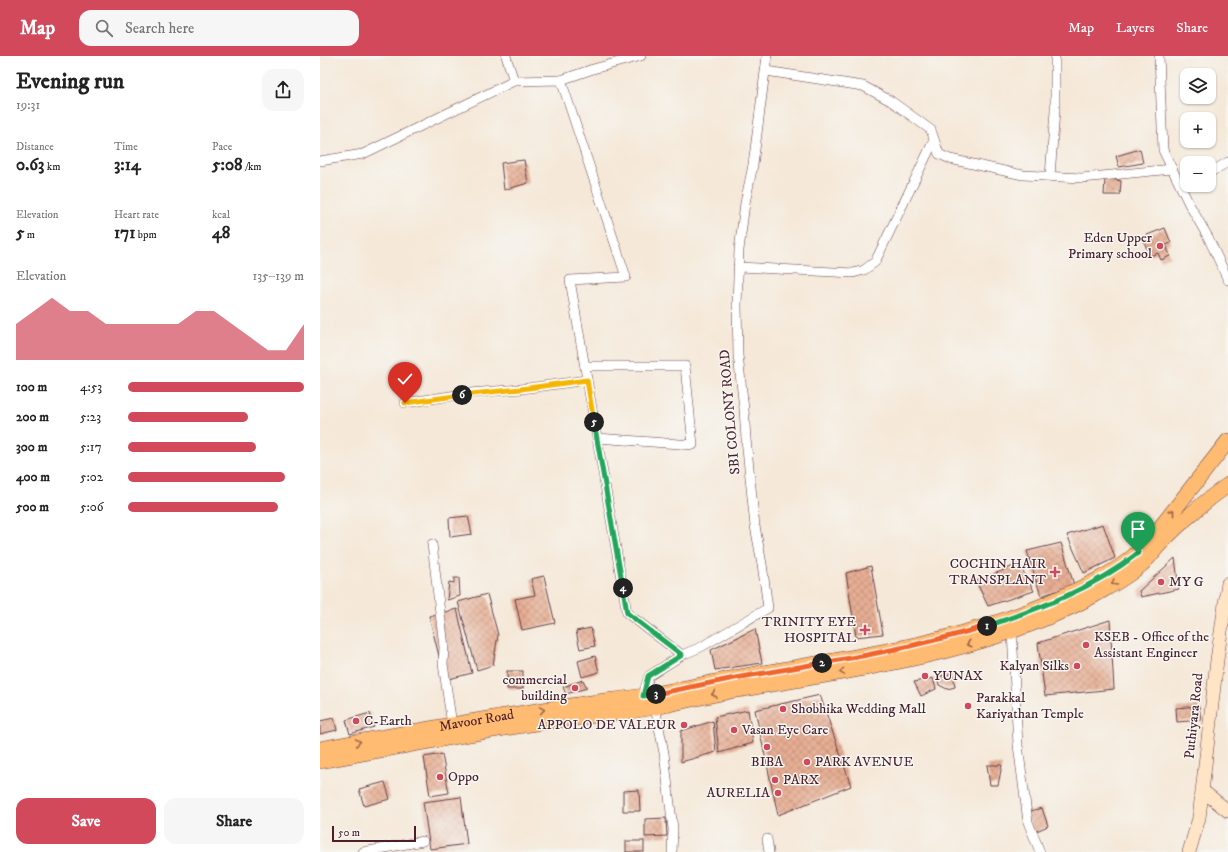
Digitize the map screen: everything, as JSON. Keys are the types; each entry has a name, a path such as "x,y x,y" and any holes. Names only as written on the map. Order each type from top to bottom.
{"main road":[{"name":"Mavoor Road","path":"320,749 578,704 643,696 735,678 857,657 932,641 992,624 1037,609 1087,586 1127,562 1138,553 1149,538 1160,528 1228,441"},
{"name":"Mavoor Road","path":"320,761 537,723 655,707 737,690 859,669 942,651 1012,631 1041,620 1092,597 1133,572 1145,562 1157,547 1184,520 1207,500 1228,485"}],"street":[{"path":"506,56 514,80"},
{"path":"320,161 362,154 514,80 561,80 592,69 641,56"},
{"name":"SBI COLONY ROAD","path":"643,696 648,676 682,655 700,647 768,608 755,526 738,355 739,250 745,203 753,165 767,56"},
{"path":"1050,176 1055,111 1055,56"},
{"path":"1159,56 1163,150 1172,169 1180,180"},
{"path":"766,71 863,86 891,101 931,130 939,154 950,159 1023,175 1082,178 1172,169"},
{"path":"561,80 626,277 570,280 627,613 682,655"},
{"path":"738,267 853,273 864,270 875,262 934,140"},
{"path":"1216,169 1228,162"},
{"path":"1186,192 1188,204 1208,237 1228,280"},
{"path":"585,366 685,366 693,445 597,438"},
{"path":"405,403 470,393 521,389 587,380"},
{"path":"432,544 444,647 443,664 452,725"},
{"name":"Puthiyara Road","path":"1188,852 1199,818 1216,660 1228,590"},
{"path":"1012,631 1018,745 1028,822 1040,852"},
{"path":"643,696 655,707 664,753 673,829 672,852"},
{"path":"1202,790 1228,811"},
{"path":"767,839 769,852"},
{"path":"363,852 423,841"}],"building":[{"path":"1140,149 1143,163 1119,167 1116,156"},
{"path":"524,160 528,183 504,190 501,163"},
{"path":"1105,178 1121,181 1120,195 1104,195"},
{"name":"Eden Upper Primary school","path":"1165,228 1171,243 1166,245 1170,256 1161,260 1158,253 1150,256 1142,237"},
{"path":"468,516 472,534 450,537 449,518"},
{"path":"1103,524 1115,558 1084,573 1067,535"},
{"path":"1061,543 1074,585 1041,596 1027,551"},
{"path":"1175,558 1179,589 1141,597 1139,591"},
{"path":"1019,564 1034,591 988,606 976,581"},
{"path":"871,566 883,634 856,637 846,573"},
{"path":"544,576 555,623 522,630 515,599 535,595 531,579"},
{"path":"454,578 459,578 460,596 447,600 449,582 454,583"},
{"path":"487,594 498,635 493,665 477,670 458,602"},
{"path":"457,609 472,673 445,680 429,616"},
{"name":"Kalyan Silks","path":"1110,620 1114,689 1045,696 1038,643"},
{"path":"591,628 595,646 580,649 576,631"},
{"path":"755,629 762,663 715,670 711,650"},
{"path":"595,656 599,672 582,677 578,661"},
{"path":"507,671 523,671 523,689 507,689"},
{"path":"953,673 955,687 947,689 939,685 937,677"},
{"path":"933,678 936,689 921,696 914,682"},
{"name":"commercial building","path":"583,680 587,688 566,694 563,687"},
{"path":"820,695 851,786 778,815 755,710"},
{"path":"1199,706 1201,720 1177,722 1176,708"},
{"name":"Vasan Eye Care","path":"748,710 753,743 719,753 715,717"},
{"path":"370,713 374,727 350,734 346,720"},
{"path":"334,718 337,730 320,734 320,721"},
{"path":"713,721 716,752 681,762 681,731"},
{"path":"442,754 449,793 430,796 424,757"},
{"path":"987,765 1002,765 998,785 990,785"},
{"path":"385,782 390,799 364,806 359,789"},
{"path":"639,790 640,811 623,811 623,791"},
{"path":"461,797 467,844 430,849 423,802"},
{"path":"1042,808 1048,826 1032,833 1027,812"},
{"path":"666,818 667,836 645,837 645,819"},
{"path":"626,841 644,841 644,852 626,852"}],"place":[{"name":"Eden Upper Primary school","path":"1160,246"},
{"name":"COCHIN HAIR TRANSPLANT","path":"1055,572"},
{"name":"MY G","path":"1161,582"},
{"name":"TRINITY EYE HOSPITAL","path":"865,630"},
{"name":"KSEB - Office of the Assistant Engineer","path":"1086,645"},
{"name":"Kalyan Silks","path":"1077,666"},
{"name":"YUNAX","path":"925,676"},
{"name":"commercial building","path":"575,688"},
{"name":"Parakkal Kariyathan Temple","path":"968,706"},
{"name":"Shobhika Wedding Mall","path":"783,709"},
{"name":"C-Earth","path":"356,721"},
{"name":"APPOLO DE VALEUR","path":"684,725"},
{"name":"Vasan Eye Care","path":"734,730"},
{"name":"BIBA","path":"767,747"},
{"name":"PARK AVENUE","path":"807,762"},
{"name":"Oppo","path":"440,777"},
{"name":"PARX","path":"775,780"},
{"name":"AURELIA","path":"778,793"}],"route":[{"path":"405,403 470,393 521,389 587,380 627,613 682,655 648,676 643,696 735,678 857,657 932,641 965,632 1037,609 1087,586 1127,562 1138,553"}]}
